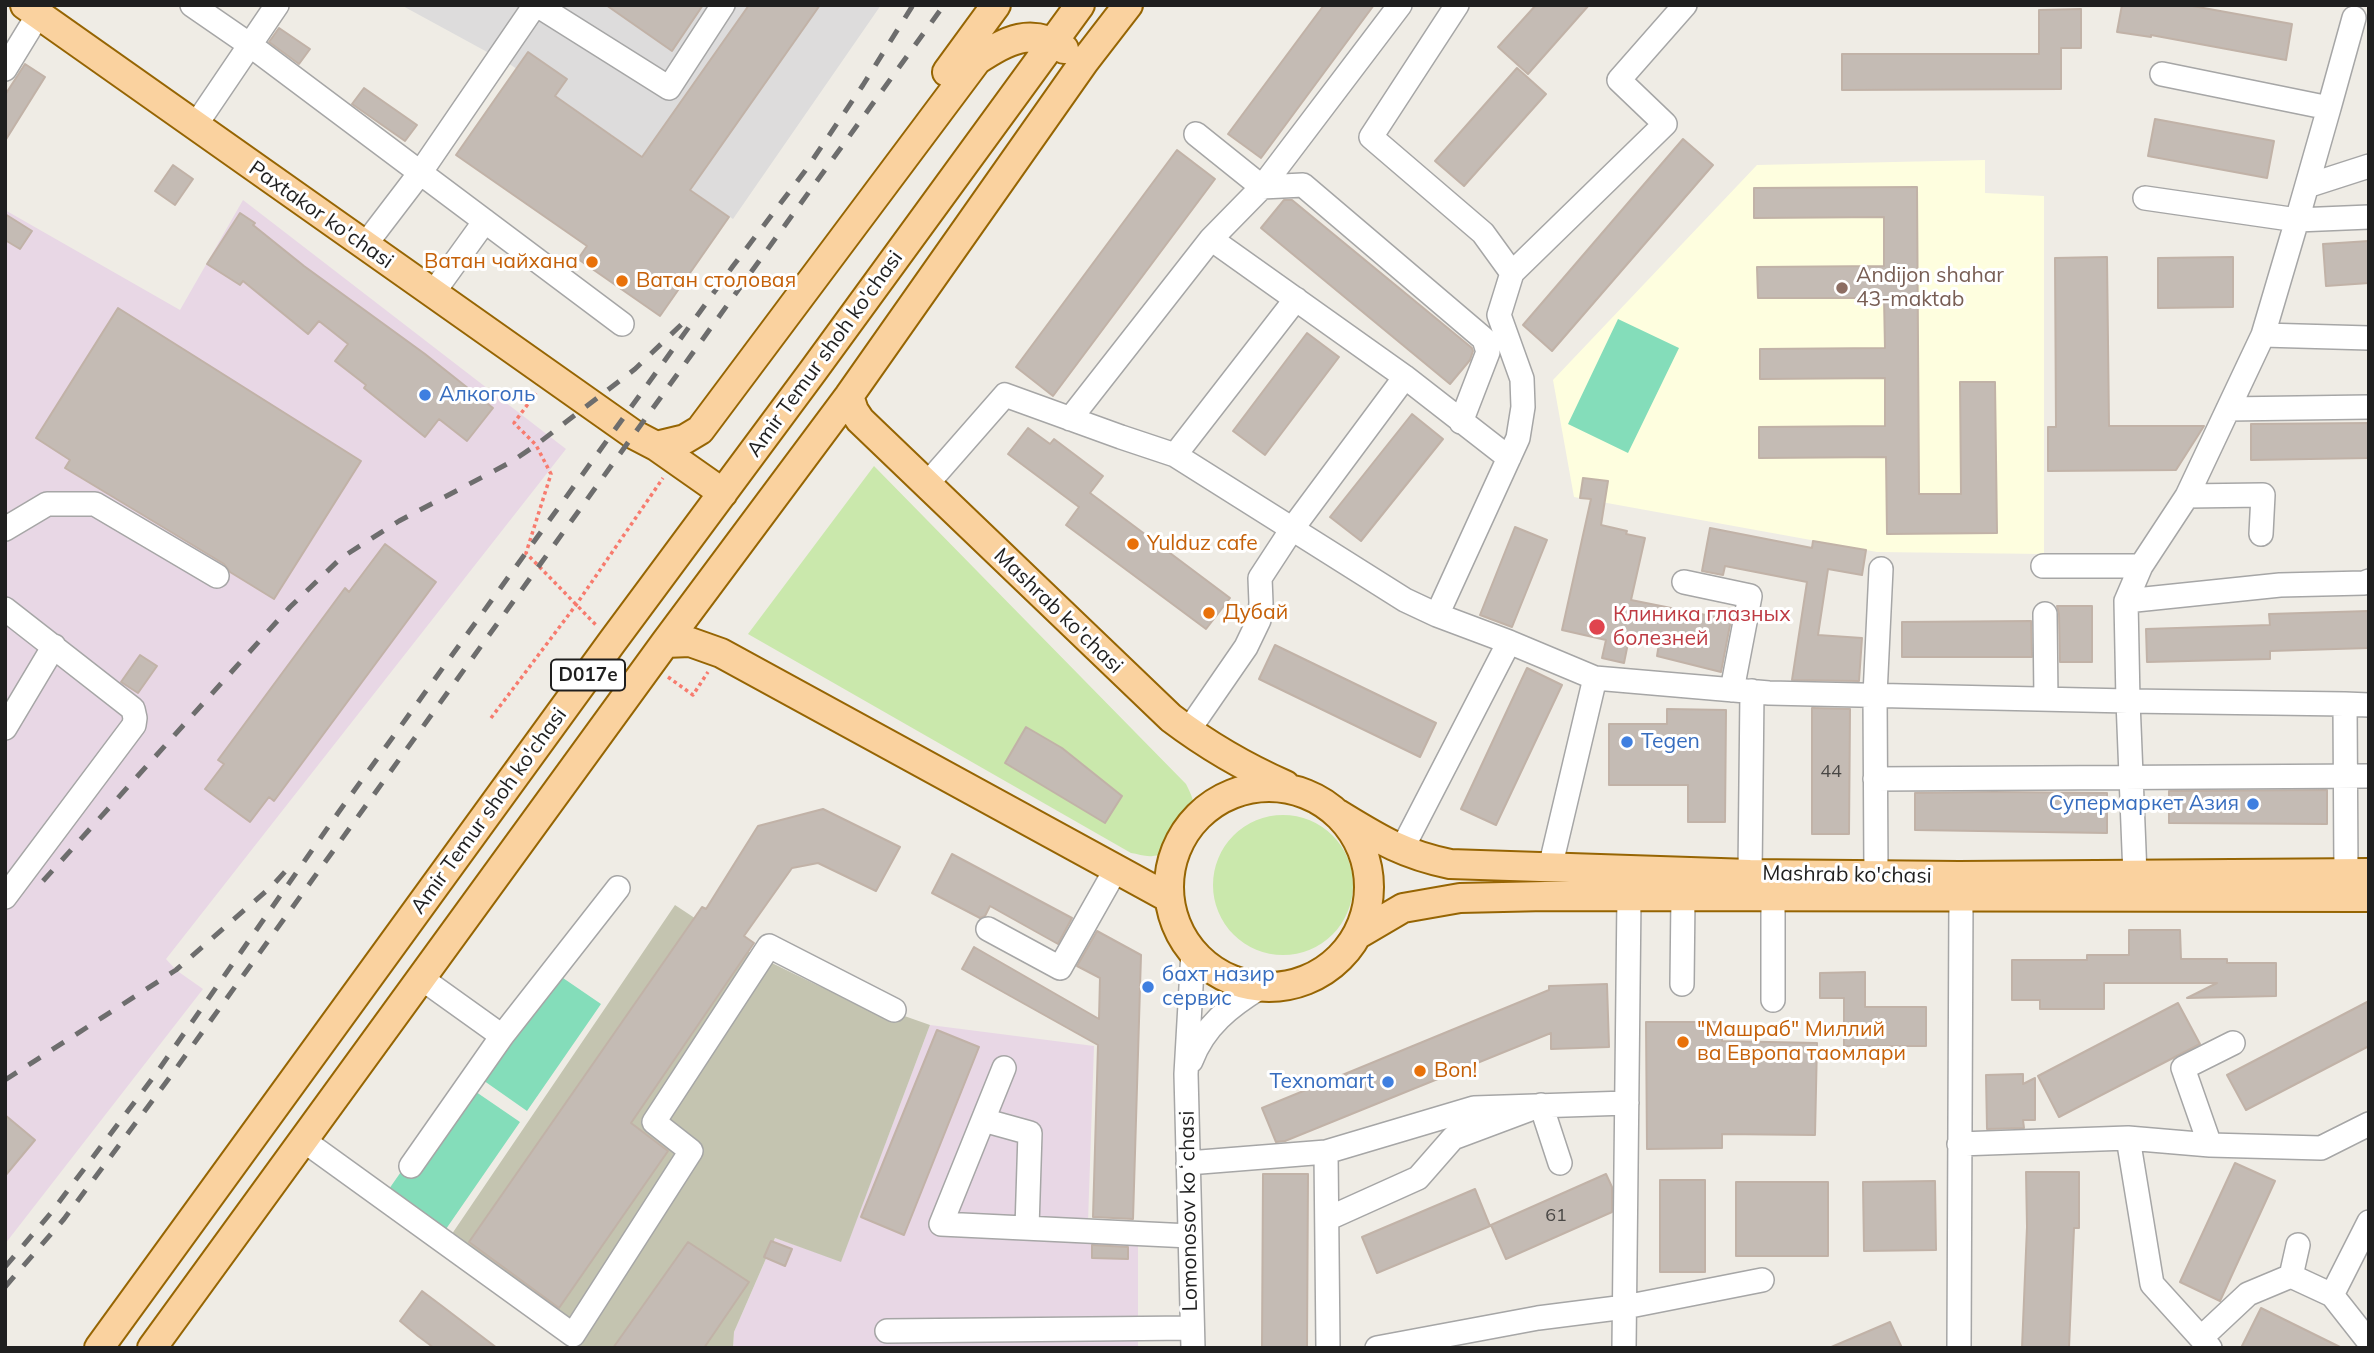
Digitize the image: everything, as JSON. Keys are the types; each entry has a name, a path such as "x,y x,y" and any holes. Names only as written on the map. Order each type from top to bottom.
{"main road":[{"path":"666,453 684,423 698,408 996,5"},
{"name":"Amir Temur shoh ko'chasi","path":"99,1348 612,642 1080,5"},
{"name":"Amir Temur shoh ko'chasi","path":"152,1348 657,654 849,396 1084,62 1128,5"},
{"name":"Paxtakor ko'chasi","path":"32,10 632,434 666,453 723,493"},
{"path":"666,453 700,430 977,60 1002,43 1022,37 1052,41 1084,62"},
{"name":"Mashrab ko'chasi","path":"849,396 860,420 1141,691 1188,731 1245,768 1319,800 1401,850 1422,858 1450,864 1750,874 2357,873"},
{"path":"657,654 691,642 721,653 1169,898"},
{"name":"Mashrab ko'chasi","path":"1297,790 1265,786 1233,793 1204,810 1183,835 1171,865 1169,898 1177,927 1193,953 1212,970 1235,982 1261,987 1290,985 1317,975 1340,958 1357,935 1368,904 1368,871 1358,840 1338,814"},
{"name":"Mashrab ko'chasi","path":"1357,935 1403,908 1460,898 2369,897"}],"street":[{"path":"192,5 250,45 622,324"},
{"path":"195,126 277,5"},
{"path":"365,245 421,173 536,5 669,88 723,5"},
{"path":"1070,419 1211,239 1262,187 1400,5"},
{"path":"1457,5 1371,137 1483,233 1512,273"},
{"path":"1437,615 1518,438 1523,407 1522,379 1499,315 1512,273 1665,124 1619,80 1685,5"},
{"path":"5,69 32,10"},
{"path":"2135,875 2126,601 2141,566 2187,496 2263,335 2354,18"},
{"path":"2162,74 2329,108"},
{"path":"1196,134 1262,187 1303,185 1484,339 1488,352 1461,422"},
{"path":"2306,186 2369,166"},
{"path":"2146,198 2297,220 2369,217"},
{"path":"433,293 485,221"},
{"path":"1211,239 1405,377 1509,458"},
{"path":"1175,454 1297,299"},
{"path":"2263,335 2369,338"},
{"path":"1188,731 1245,647 1259,620 1260,578 1292,529 1405,377"},
{"path":"927,484 1005,394 1175,454 1405,600 1595,678 1742,690 1875,695 2369,705"},
{"path":"2228,409 2369,407"},
{"path":"2187,496 2263,495 2261,534"},
{"path":"5,529 47,504 95,504 218,576"},
{"path":"2043,566 2141,566"},
{"path":"1876,874 1875,695 1881,569"},
{"path":"2126,601 2280,585 2369,581"},
{"path":"1684,582 1750,596 1742,690 1750,874"},
{"path":"5,609 133,709 135,718 134,726 5,897"},
{"path":"2045,614 2046,699"},
{"path":"1401,850 1508,642"},
{"path":"5,728 54,646"},
{"path":"1550,868 1595,678"},
{"path":"2345,704 2358,776 2357,873"},
{"path":"1875,779 2358,776"},
{"path":"988,929 1060,968 1116,869"},
{"path":"411,1166 502,1036 618,888"},
{"path":"1624,1348 1629,897"},
{"path":"1682,984 1683,897"},
{"path":"1773,897 1773,1000"},
{"path":"1959,1348 1961,898"},
{"path":"303,1140 573,1335 691,1152 654,1122 769,946 894,1010"},
{"name":"Lomonosov koʻchasi","path":"1192,1338 1186,1074 1193,953"},
{"path":"421,978 502,1036"},
{"path":"1186,1074 1199,1041 1233,1004 1261,987"},
{"path":"2210,1145 2183,1068 2234,1043"},
{"path":"1004,1068 941,1224 1190,1236"},
{"path":"1188,1163 1326,1152 1474,1108 1627,1103"},
{"path":"1541,1105 1560,1163"},
{"path":"1327,1219 1418,1178 1453,1138 1541,1105"},
{"path":"983,1120 1030,1133 1027,1228"},
{"path":"1959,1144 2128,1138 2210,1145 2320,1149 2369,1124"},
{"path":"2128,1138 2152,1284 2206,1343 2248,1294 2291,1276 2332,1295 2369,1342"},
{"path":"1326,1152 1328,1348"},
{"path":"2332,1295 2369,1222"},
{"path":"2291,1276 2298,1245"},
{"path":"1377,1348 1538,1318 1625,1307 1762,1280"},
{"path":"887,1331 1192,1338"}],"path":[{"path":"550,374 514,423 536,445 551,474 526,553 612,642"},
{"path":"492,718 576,605 666,453"},
{"path":"657,654 693,695 721,653"}],"shaded area":[{"path":"401,5 881,5 733,219 511,65"},
{"name":"Andijon shahar 43-maktab","path":"1985,160 1985,193 2044,196 2044,554 1877,552 1574,497 1553,380 1757,165"},
{"path":"243,200 566,449 166,959 176,970 203,989 5,1244 5,210 180,310"},
{"path":"675,905 737,946 819,986 930,1025 841,1262 775,1238 734,1332 733,1348 575,1348 439,1253"},
{"path":"930,1025 1094,1046 1088,1222 1138,1225 1138,1348 733,1348 734,1332 775,1238 841,1261"}],"green space":[{"path":"1618,319 1679,348 1628,453 1568,424"},
{"path":"874,466 1186,784 1194,803 1194,816 1189,830 1174,848 1153,856 1131,853 748,634"},
{"path":"1283,815 1310,820 1333,835 1348,858 1353,885 1348,912 1333,935 1310,950 1283,955 1256,950 1233,935 1218,912 1213,885 1218,858 1233,835 1256,820"},
{"path":"544,965 601,1004 527,1111 470,1071"},
{"path":"463,1083 520,1122 446,1229 389,1189"}],"building":[{"path":"606,5 703,5 672,51"},
{"path":"749,5 820,5 690,190 729,217 660,316 578,259 587,246 456,155 528,52 567,79 555,96 642,157"},
{"path":"1324,5 1374,5 1261,158 1228,134"},
{"path":"1536,5 1589,5 1528,74 1498,47"},
{"path":"2122,5 2187,5 2292,24 2286,60 2151,35 2117,32"},
{"path":"2081,9 2081,48 2061,48 2061,89 1842,90 1842,54 2039,54 2039,10"},
{"path":"279,28 310,49 299,64 269,42"},
{"path":"25,64 45,77 5,141 5,95"},
{"path":"1517,68 1546,94 1464,186 1435,161"},
{"path":"364,88 417,125 405,141 352,104"},
{"path":"2155,119 2274,141 2267,178 2148,156"},
{"path":"1683,139 1713,165 1552,351 1523,325"},
{"path":"1177,150 1215,179 1053,396 1016,367"},
{"path":"173,165 193,179 175,205 155,191"},
{"path":"1917,187 1919,494 1961,494 1960,382 1995,382 1997,533 1887,534 1886,457 1759,458 1759,427 1885,426 1885,378 1760,379 1760,349 1885,348 1884,298 1758,298 1757,267 1884,266 1884,217 1754,218 1754,188"},
{"path":"1284,200 1292,200 1472,348 1470,360 1450,384 1261,228"},
{"path":"240,213 304,266 425,354 493,408 467,441 439,419 425,437 335,361 348,344 319,321 308,334 243,281 240,285 207,264"},
{"path":"5,214 32,231 20,249 5,240"},
{"path":"2369,241 2369,283 2326,286 2323,244"},
{"path":"2107,257 2109,426 2204,426 2176,470 2048,471 2048,427 2056,427 2055,258"},
{"path":"2233,257 2233,307 2158,308 2158,258"},
{"path":"118,308 361,461 274,599 230,572 224,564 65,468 70,460 36,438"},
{"path":"1307,333 1339,357 1265,455 1233,431"},
{"path":"1412,414 1443,439 1361,541 1330,517"},
{"path":"2369,423 2369,458 2251,460 2251,424"},
{"path":"1028,428 1050,444 1054,439 1103,476 1090,493 1230,598 1206,629 1066,525 1079,507 1008,454"},
{"path":"1583,478 1608,481 1601,525 1645,538 1631,600 1731,620 1721,672 1657,656 1659,644 1629,638 1624,663 1602,658 1606,640 1562,630 1591,499 1580,498"},
{"path":"1515,527 1547,540 1512,627 1480,615"},
{"path":"1710,528 1812,548 1813,541 1866,550 1862,575 1828,569 1818,635 1862,638 1859,681 1792,680 1807,582 1725,566 1723,575 1702,571"},
{"path":"385,544 436,582 274,801 269,797 250,822 205,789 224,764 218,760 345,588 349,592"},
{"path":"2057,606 2092,606 2092,662 2060,662"},
{"path":"2369,611 2369,648 2270,651 2270,659 2147,662 2146,629 2270,625 2269,614"},
{"path":"2031,621 2032,657 1902,657 1902,622"},
{"path":"1275,645 1436,723 1420,757 1259,679"},
{"path":"140,655 157,666 138,693 121,682"},
{"path":"1527,668 1562,685 1496,825 1461,809"},
{"path":"1812,708 1850,709 1849,834 1812,834"},
{"path":"1667,709 1726,710 1725,822 1688,822 1688,785 1609,785 1609,724 1667,724"},
{"path":"1026,727 1062,748 1122,796 1105,823 1005,763"},
{"path":"2327,790 2327,824 2169,823 2169,791"},
{"path":"1915,793 2107,793 2107,833 1915,830"},
{"path":"823,809 900,847 876,891 818,863 792,868 744,936 754,943 631,1123 668,1151 559,1308 469,1242 702,907 706,909 758,826"},
{"path":"952,854 1072,918 1058,944 990,906 985,916 980,918 932,893"},
{"path":"2129,930 2180,930 2181,959 2276,963 2276,996 2187,998 2217,983 2104,983 2104,1009 2040,1009 2040,1000 2012,1000 2012,960 2087,960 2087,955 2129,955"},
{"path":"1097,931 1141,955 1133,1219 1093,1217 1098,1045 962,969 974,947 1099,1019 1100,978 1077,966"},
{"path":"1865,972 1865,1007 1926,1007 1926,1046 1844,1046 1844,998 1820,998 1820,973"},
{"path":"1607,984 1609,1047 1551,1049 1551,1033 1285,1141 1276,1142 1262,1108 1549,990 1549,986"},
{"path":"2369,1001 2369,1046 2246,1110 2227,1075"},
{"path":"2178,1003 2200,1044 2059,1117 2038,1076"},
{"path":"1646,1022 1722,1022 1722,1041 1817,1043 1815,1135 1722,1134 1722,1148 1647,1149"},
{"path":"937,1030 979,1047 904,1235 861,1217"},
{"path":"2023,1074 2023,1084 2035,1078 2035,1120 2023,1120 2024,1128 1987,1129 1986,1075"},
{"path":"5,1115 35,1140 5,1176"},
{"path":"2235,1163 2275,1181 2220,1301 2180,1282"},
{"path":"2026,1172 2079,1172 2079,1228 2074,1228 2069,1348 2022,1348 2027,1227"},
{"path":"1263,1174 1308,1174 1307,1348 1262,1348"},
{"path":"1606,1174 1612,1187 1612,1212 1506,1259 1491,1225"},
{"path":"1660,1180 1705,1180 1705,1272 1660,1272"},
{"path":"1935,1181 1936,1250 1864,1251 1863,1182"},
{"path":"1736,1182 1828,1182 1828,1256 1736,1256"},
{"path":"1475,1189 1490,1226 1377,1273 1362,1237"},
{"path":"771,1241 792,1249 785,1266 764,1257"},
{"path":"688,1242 749,1282 704,1348 613,1348"},
{"path":"1092,1245 1128,1247 1128,1259 1092,1258"},
{"path":"422,1291 497,1348 434,1348 418,1336 400,1321"},
{"path":"2261,1308 2342,1348 2241,1348"},
{"path":"1890,1322 1902,1348 1829,1348"}],"railway":[{"path":"5,1267 50,1214 155,1075 338,813 733,266 805,171 913,5"},
{"path":"5,1287 64,1219 167,1081 944,5"},
{"path":"43,881 290,607 341,558 399,521 511,462 536,445 635,369 685,321"},
{"path":"5,1080 176,970 273,885 291,865"}],"place":[{"name":"Ватан чайхана","path":"592,262"},
{"name":"Ватан столовая","path":"622,281"},
{"name":"Andijon shahar 43-maktab","path":"1842,288"},
{"name":"Алкоголь","path":"425,395"},
{"name":"Yulduz cafe","path":"1133,544"},
{"name":"Дубай","path":"1209,613"},
{"name":"Клиника глазных болезней","path":"1597,627"},
{"name":"Tegen","path":"1627,742"},
{"name":"Супермаркет Азия","path":"2253,804"},
{"name":"бахт назир сервис","path":"1148,987"},
{"name":"\"Машраб\" Миллий ва Европа таомлари","path":"1683,1042"},
{"name":"Bon!","path":"1420,1071"},
{"name":"Texnomart","path":"1388,1082"}]}
